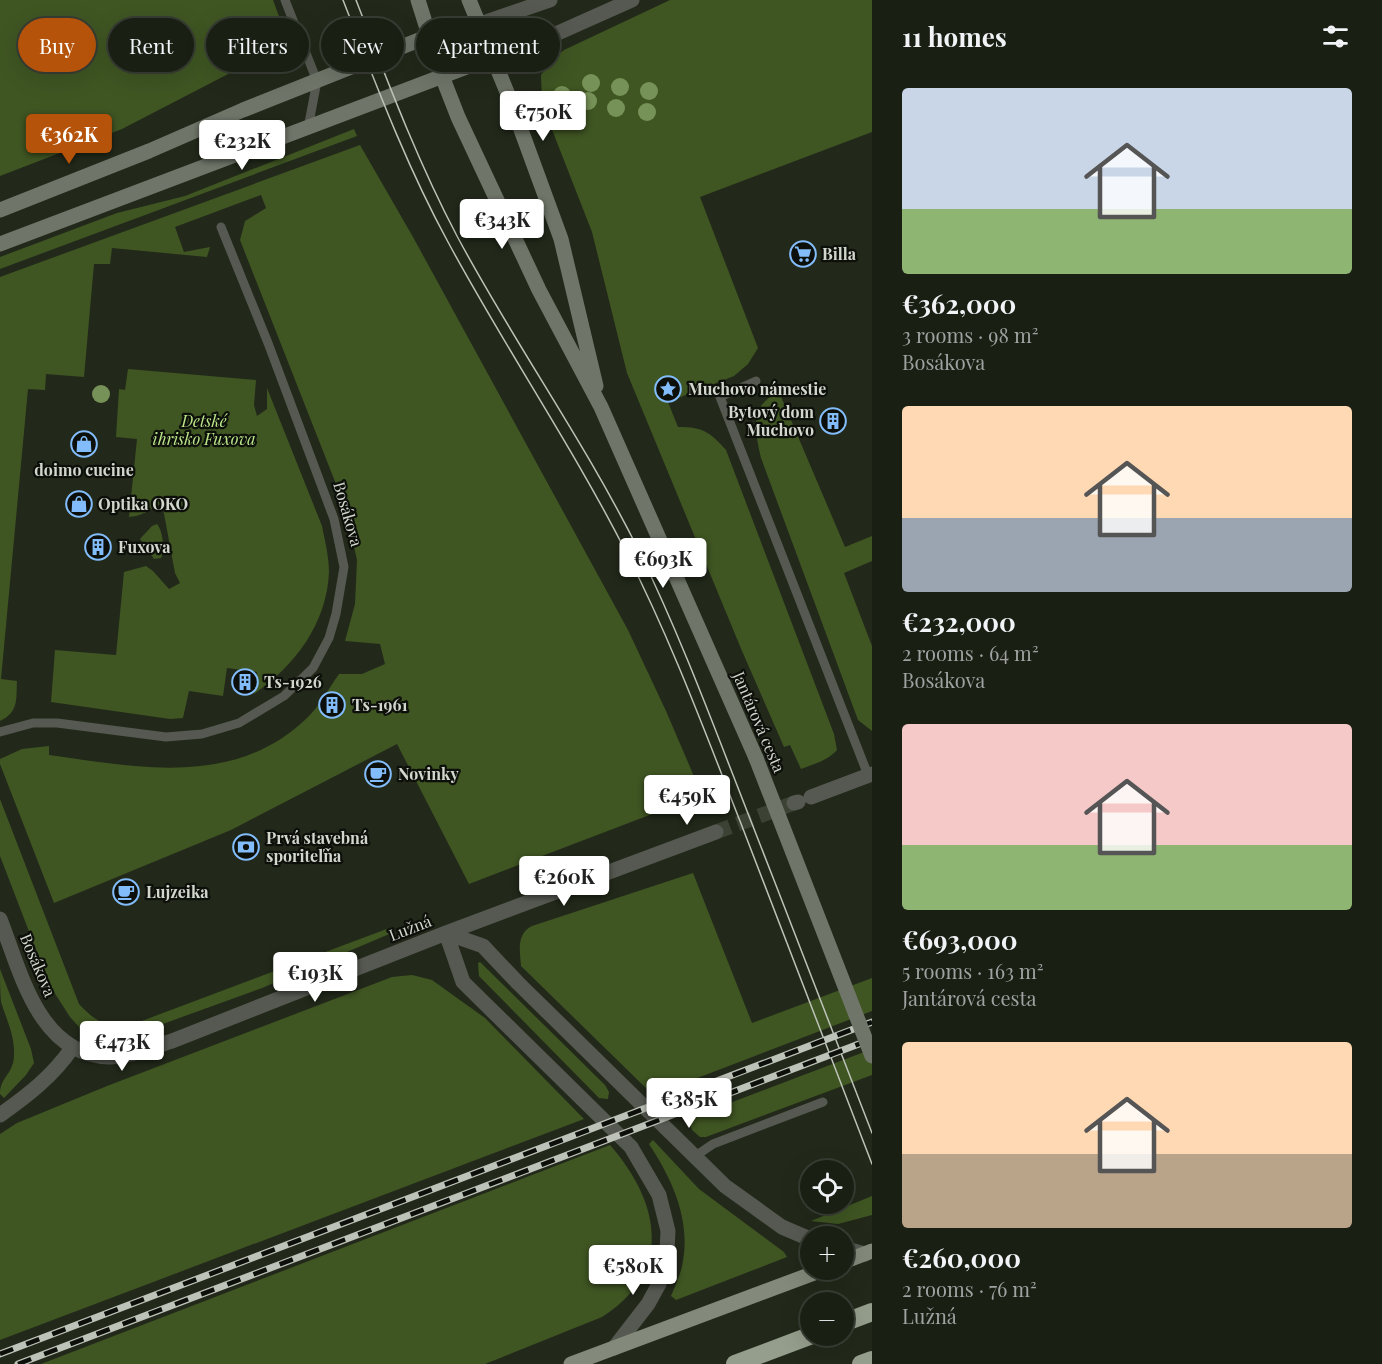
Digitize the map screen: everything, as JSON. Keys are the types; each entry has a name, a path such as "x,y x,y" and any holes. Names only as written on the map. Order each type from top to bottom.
{"highway":[{"path":"854,1319 872,1312"},
{"path":"735,1364 800,1340"},
{"path":"861,1364 872,1360"}],"main road":[{"path":"571,1364 800,1278"}],"street":[{"name":"Jantárová cesta","path":"418,0 424,18"},
{"name":"Jantárová cesta","path":"469,0 477,18"},
{"path":"498,18 550,0"},
{"path":"560,32 632,0"},
{"path":"0,210 416,41"},
{"name":"Jantárová cesta","path":"441,72 458,117 538,290 601,407 756,758 872,1056"},
{"path":"0,244 453,72"},
{"name":"Jantárová cesta","path":"499,72 561,239 601,407"},
{"path":"801,801 870,775"},
{"name":"Lužná","path":"72,1048 88,1054 111,1057 158,1046 446,933 716,832"},
{"name":"Bosákova","path":"0,919 38,1011 48,1028 72,1048"},
{"path":"446,933 483,946 725,1186 782,1227 800,1235"},
{"path":"446,933 463,982 631,1147 659,1195 668,1231 667,1251 659,1284 648,1304 614,1348"},
{"path":"0,1115 59,1067 72,1048"}],"lane":[{"path":"285,0 317,81 308,128"},
{"name":"Bosákova","path":"0,732 33,723 57,723 166,737 202,734 239,723 284,696 313,668 329,638 336,614 344,567 334,519 268,343 221,227"},
{"path":"756,381 720,398 870,775"},
{"path":"694,1157 713,1144 729,1137 823,1102"}],"green space":[{"path":"0,0 273,0 280,18 206,18 206,72 232,72 122,129 0,176"},
{"name":"Muchovo námestie","path":"670,0 872,0 872,132 700,197 758,348 748,364 734,376 668,402 678,427 694,428 705,432 726,450 834,734 837,750 825,760 801,769 790,745 784,747 627,373 592,232 542,104 541,75 543,72 560,72 560,53"},
{"path":"354,129 357,136 0,269 0,257 117,213 185,196"},
{"path":"360,145 413,237 628,630 702,795 469,884 397,744 231,830 54,903 0,759 22,749 49,746 49,755 116,764 184,767 216,764 248,755 278,741 311,714 339,674 362,674 385,664 380,644 345,641 355,604 357,560 345,507 240,240 245,221 266,208 261,195 175,227 184,252 210,247 207,257 112,248 110,264 94,264 84,377 46,374 45,390 28,389 1,679 17,681 16,699 11,713 0,721 0,277"},
{"name":"Detské ihrisko Fuxova","path":"128,369 256,380 254,405 257,416 267,409 267,388 322,526 328,555 327,591 322,609 306,642 295,657 269,683 254,694 257,672 227,668 223,696 189,691 183,718 170,719 51,702 55,650 116,655 124,572 146,566 169,589 180,583 175,573 162,503 143,514 129,517 137,439 116,437 119,389 125,390"},
{"path":"779,392 845,547 872,536 872,561 844,573 872,646 872,731 858,720 761,458 756,429 758,412 762,404"},
{"path":"157,524 162,535 163,550 161,558 154,559 140,539 152,526"},
{"path":"0,799 79,1004 91,1016 102,1022 131,1025 392,927 394,932 262,988 138,1033 109,1039 93,1037 70,1017 45,973 0,856"},
{"path":"693,873 752,1023 872,978 872,1011 653,1095 521,966 520,943 523,934 532,926"},
{"path":"480,962 605,1085 609,1092 608,1099 599,1098 479,976 478,963"},
{"path":"0,969 31,1049 34,1063 4,1098 0,1094 1,1088 13,1062 14,1049 1,1002"},
{"path":"412,975 432,980 485,1018 584,1119 0,1340 0,1134 17,1123 107,1086 392,977"},
{"path":"872,1049 872,1075 706,1137 700,1137 692,1130 690,1124 698,1115"},
{"path":"653,1140 699,1189 784,1252 787,1257 676,1300 671,1296 682,1266 684,1233 678,1201 649,1144"},
{"path":"610,1145 640,1189 648,1212 652,1235 649,1257 641,1279 625,1299 602,1317 485,1364 41,1364"},
{"path":"872,1196 872,1215 838,1224 811,1221 828,1214 854,1214 854,1203"}],"tunnel":[{"path":"716,832 794,803"}],"tram line":[{"path":"343,0 392,123 433,213 492,320 606,514 658,619 714,754 872,1164"},
{"path":"356,0 391,90 442,207 479,276 596,471 654,583 709,713 872,1133"}],"railway":[{"path":"0,1354 872,1022"},
{"path":"18,1364 872,1039"}],"place":[{"name":"Billa","path":"803,254"},
{"name":"Muchovo námestie","path":"668,389"},
{"name":"Bytový dom Muchovo","path":"833,421"},
{"name":"doimo cucine","path":"84,444"},
{"name":"Optika OKO","path":"79,504"},
{"name":"Fuxova","path":"98,547"},
{"name":"Ts-1926","path":"245,682"},
{"name":"Ts-1961","path":"332,705"},
{"name":"Novinky","path":"378,774"},
{"name":"Prvá stavebná sporiteľňa","path":"246,847"},
{"name":"Lujzeika","path":"126,892"}]}
